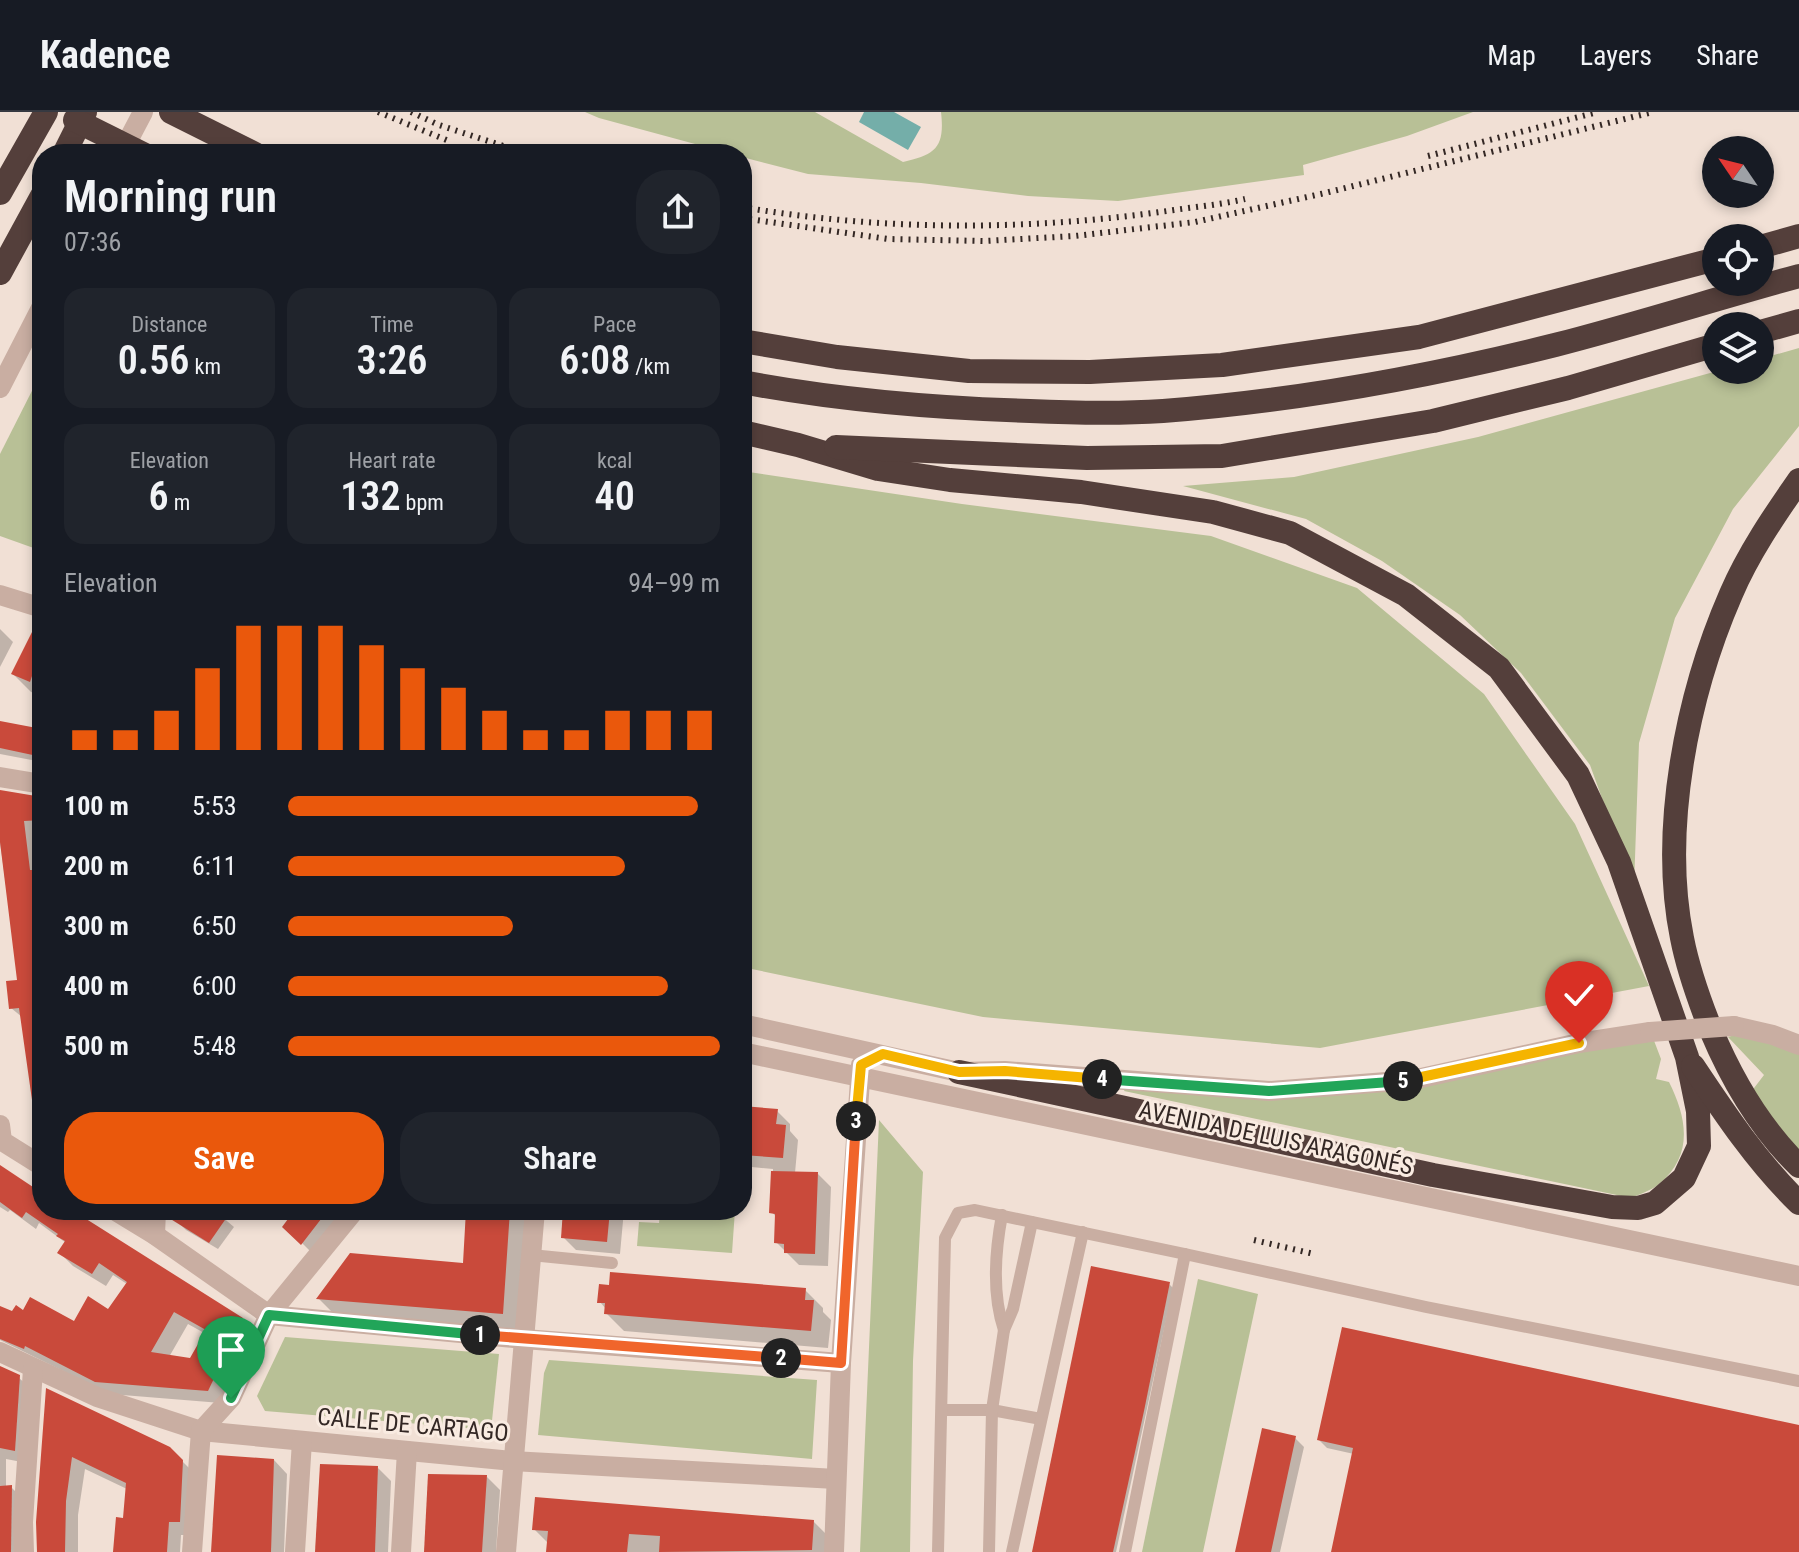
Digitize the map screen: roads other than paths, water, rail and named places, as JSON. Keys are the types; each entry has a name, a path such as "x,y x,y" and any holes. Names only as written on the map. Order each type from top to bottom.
{"highway":[{"path":"0,193 46,112"},
{"path":"171,112 235,144"},
{"path":"66,144 73,115 125,144"},
{"path":"0,273 32,215"},
{"path":"1774,243 1799,236"},
{"path":"0,287 19,240"},
{"path":"752,343 837,357 969,371 1090,372 1222,365 1419,337 1702,263"},
{"path":"752,384 832,397 963,409 1089,413 1161,411 1321,392 1442,369 1555,345 1799,276"},
{"path":"1774,328 1799,321"},
{"path":"798,445 1087,458 1222,456 1433,421 1568,388 1702,349"},
{"path":"752,434 878,469 950,480 1081,492 1213,512 1290,533 1406,595 1499,668 1578,775 1619,862 1687,1057 1698,1111 1699,1146 1684,1178 1655,1203 1638,1208 1612,1207 1433,1175 959,1072"},
{"path":"1799,480 1775,514 1731,593 1703,670 1683,759 1675,878 1681,936 1692,982 1725,1063 1750,1108 1799,1166"},
{"path":"1687,1057 1732,1125 1775,1179 1799,1203"}],"street":[{"path":"126,144 143,112"},
{"path":"0,365 32,310"},
{"path":"0,388 32,326"},
{"path":"0,595 32,605"},
{"path":"0,777 32,782"},
{"path":"752,1026 959,1072 1005,1071 1269,1091 1412,1080 1579,1043 1650,1032 1734,1026 1799,1045"},
{"path":"834,1552 841,1363 860,1072 844,1046"},
{"name":"AVENIDA DE LUIS ARAGONÉS","path":"752,1054 860,1072 1799,1276"},
{"path":"860,1072 883,1054"},
{"path":"1,1136 32,1159"},
{"path":"130,1220 269,1315 524,1339 841,1363"},
{"path":"155,1235 156,1220"},
{"path":"192,1552 201,1431 231,1398 269,1315 347,1220"},
{"path":"506,1552 534,1220"},
{"name":"CALLE DE CARTAGO","path":"0,1352 97,1397 201,1431 512,1461 836,1479"},
{"path":"24,1552 23,1522 33,1369"},
{"path":"295,1552 302,1441"},
{"path":"401,1552 407,1451"}],"lane":[{"path":"938,1552 945,1238 958,1213 975,1210 1002,1215 1426,1307 1799,1381"},
{"path":"1002,1215 998,1239 997,1309 1004,1330"},
{"path":"989,1552 992,1410 1004,1330 1013,1309 1032,1222"},
{"path":"1012,1552 1083,1232"},
{"path":"1125,1552 1185,1254"},
{"path":"531,1255 612,1263"},
{"path":"942,1410 992,1410 1041,1419"}],"water":[{"path":"864,112 894,112 921,127 908,150 859,122"}],"railway":[{"path":"378,112 449,141"},
{"path":"411,112 439,125 497,144"},
{"path":"1428,156 1598,112"},
{"path":"752,219 888,239 984,241 1075,236 1195,222 1653,112"},
{"path":"752,209 847,221 1008,225 1114,218 1245,199"},
{"path":"1254,1240 1314,1254"}]}
